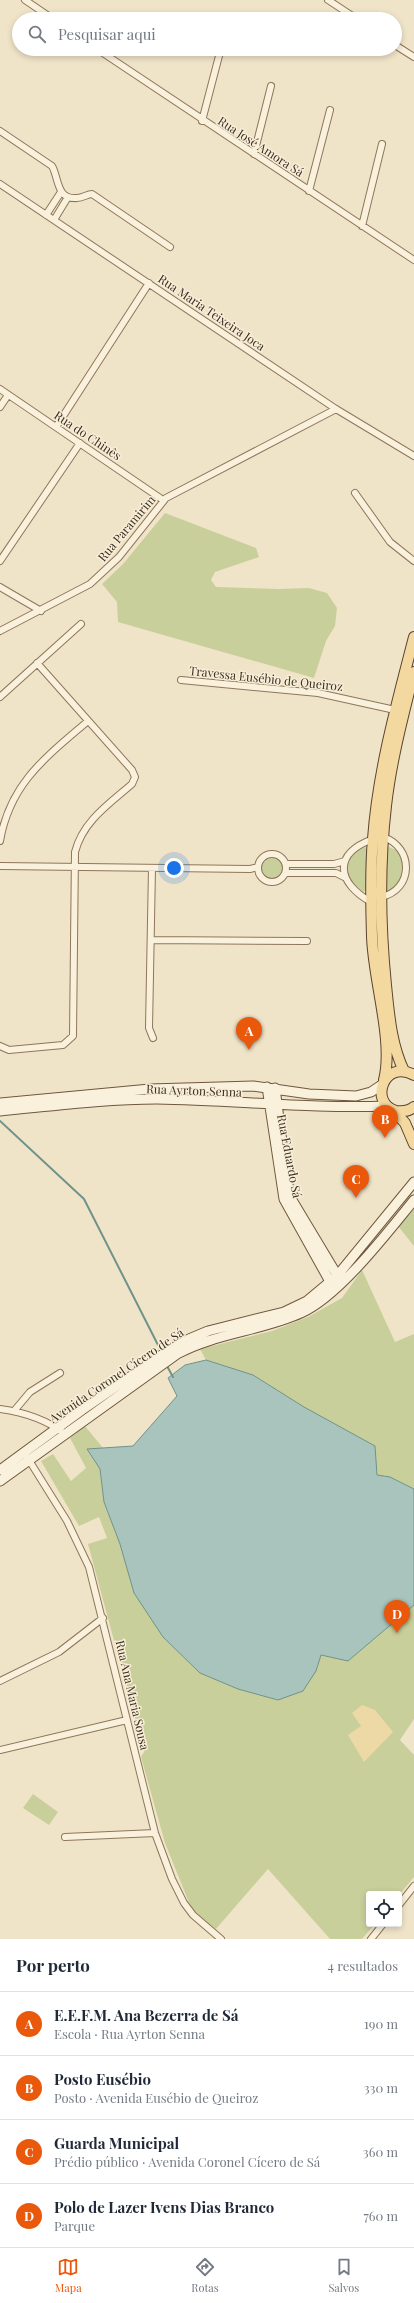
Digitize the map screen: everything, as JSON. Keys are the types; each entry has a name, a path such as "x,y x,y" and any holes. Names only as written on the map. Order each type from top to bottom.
{"main road":[{"path":"414,637 395,710 381,778 378,838 371,902 375,975 388,1058 382,1095 390,1108 405,1123 414,1144"},
{"path":"404,1071 395,1052 390,1019 378,838 396,748 414,672"},
{"path":"384,1082 393,1073 404,1071 414,1075"},
{"path":"390,1108 406,1111 414,1107"}],"street":[{"path":"25,0 43,12"},
{"path":"328,0 346,12"},
{"path":"402,49 414,57"},
{"name":"Rua José Amora Sá","path":"107,56 202,121 414,260"},
{"path":"202,121 219,56"},
{"path":"254,154 271,86"},
{"path":"309,191 330,110"},
{"path":"0,131 52,166 57,185 61,192 68,197 76,198 92,194 170,247"},
{"path":"362,226 382,144"},
{"name":"Rua Maria Teixeira Joca","path":"0,184 336,409 414,456"},
{"path":"46,214 61,192"},
{"path":"54,220 68,197"},
{"path":"56,427 149,283"},
{"name":"Rua do Chinês","path":"0,389 163,500"},
{"path":"0,407 8,395"},
{"name":"Rua Paramirim","path":"0,631 41,611 90,584 110,567 128,547 163,500 336,409"},
{"path":"0,561 80,443"},
{"path":"355,493 390,542 414,561"},
{"path":"0,587 41,611"},
{"path":"0,697 82,624"},
{"path":"0,1046 9,1050 63,1045 74,1036 75,852 84,830 93,818 132,784 135,778 132,770 37,663"},
{"name":"Travessa Eusébio de Queiroz","path":"181,680 318,693 395,710"},
{"path":"0,841 8,811 26,780 42,761 88,721"},
{"path":"286,864 323,864 345,861 359,846 378,838 394,840 404,847 412,857 412,877 403,888 393,895 381,897"},
{"path":"270,854 280,856 286,864 286,873 280,880 272,883 260,876 258,867 262,858 270,854"},
{"path":"345,861 344,877 348,885 371,902"},
{"path":"322,873 323,864"},
{"path":"0,866 250,869 258,867"},
{"path":"152,868 149,1028 153,1038"},
{"path":"286,873 336,873 344,877"},
{"path":"151,940 307,941"},
{"name":"Rua Ayrton Senna","path":"0,1103 150,1089 271,1088 309,1094 356,1096 371,1092 384,1082"},
{"name":"Rua Eduardo Sá","path":"271,1088 272,1105 292,1200 336,1283"},
{"name":"Rua Ayrton Senna","path":"0,1111 138,1100 390,1108"},
{"name":"Avenida Coronel Cícero de Sá","path":"0,1470 26,1456 177,1354 207,1340 300,1314 323,1301 414,1182"},
{"name":"Avenida Coronel Cícero de Sá","path":"336,1283 414,1200"},
{"path":"14,1411 30,1392 60,1373"},
{"path":"0,1409 14,1411 61,1431"},
{"name":"Avenida Coronel Cícero de Sá","path":"0,1481 26,1456"},
{"name":"Rua Ana Maria Sousa","path":"26,1456 67,1521 82,1549 103,1618 155,1833 184,1903 193,1915 217,1938"},
{"path":"0,1681 59,1652 103,1618"},
{"path":"0,1750 127,1720"},
{"path":"64,1837 155,1833"},
{"path":"402,1901 414,1886"},
{"path":"371,1939 381,1927"}],"green space":[{"path":"165,513 256,548 259,557 215,572 211,580 216,587 279,589 309,588 327,593 337,608 335,626 326,641 314,678 118,622 117,602 102,584 123,564"},
{"path":"365,847 367,849 366,890 363,892 349,881 347,869 351,855 359,849"},
{"path":"389,847 398,851 404,858 404,881 388,892 386,890 387,849"},
{"path":"273,858 281,861 284,869 281,877 273,880 265,877 262,869 265,861"},
{"path":"414,1206 414,1246 398,1226"},
{"path":"362,1270 395,1342 414,1334 414,1489 390,1477 377,1475 304,1407 253,1375 206,1360 200,1349 272,1331 308,1317 342,1298"},
{"path":"85,1426 103,1448 87,1449 100,1469 104,1502 120,1544 163,1637 200,1673 238,1689 278,1700 316,1671 321,1654 348,1661 414,1605 414,1719 400,1740 414,1755 414,1877 402,1891 366,1891 366,1927 372,1927 362,1939 330,1939 268,1869 216,1929 194,1915 165,1843 141,1757 144,1752 88,1544 107,1538 99,1517 79,1526 41,1461 53,1454 71,1481 86,1468 70,1438"},
{"path":"33,1794 58,1812 49,1825 23,1808"}],"sand":[{"path":"362,1705 375,1710 393,1732 364,1762 348,1735 361,1726 352,1713"}],"water":[{"path":"206,1360 253,1375 304,1407 375,1446 377,1475 390,1477 414,1489 414,1605 348,1661 321,1655 316,1671 303,1691 278,1700 238,1689 200,1673 163,1637 134,1593 120,1544 104,1502 100,1469 87,1449 133,1446 177,1396 168,1378 185,1365"}],"waterway":[{"path":"0,1121 84,1199 158,1345"},
{"path":"167,1366 173,1377"}],"place":[{"name":"E.E.F.M. Ana Bezerra de Sá","path":"249,1050"},
{"name":"Posto Eusébio","path":"385,1138"},
{"name":"Guarda Municipal","path":"356,1198"},
{"name":"Polo de Lazer Ivens Dias Branco","path":"397,1633"}]}
